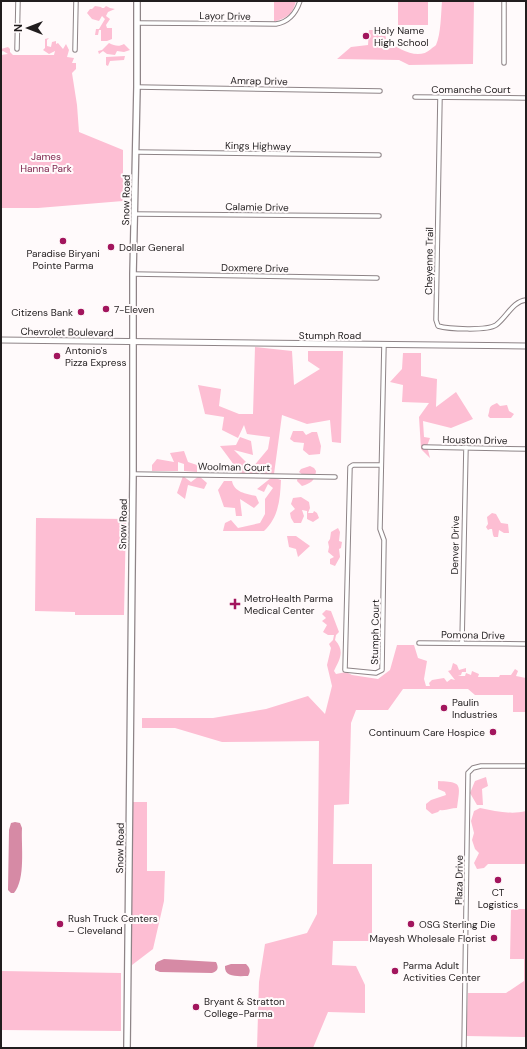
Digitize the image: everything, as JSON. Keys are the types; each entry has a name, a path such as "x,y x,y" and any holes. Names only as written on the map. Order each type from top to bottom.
{"main road":[{"name":"Snow Road","path":"127,1048 133,474 133,274 137,87 137,1"},
{"name":"Chevrolet Boulevard","path":"1,340 133,342"},
{"name":"Stumph Road","path":"133,342 526,346"}],"street":[{"path":"17,49 18,1"},
{"path":"75,50 76,1"},
{"name":"Layor Drive","path":"137,23 276,24 285,21 294,15 300,1"},
{"path":"504,1 504,63"},
{"name":"Amrap Drive","path":"137,87 380,91"},
{"name":"Comanche Court","path":"416,97 526,98"},
{"name":"Cheyenne Trail","path":"440,97 436,320 438,326 445,328 490,328 502,320 517,304 526,300"},
{"name":"Kings Highway","path":"136,152 379,155"},
{"name":"Calamie Drive","path":"134,214 379,216"},
{"name":"Doxmere Drive","path":"133,274 377,278"},
{"name":"Stumph Court","path":"382,465 353,465 350,467 345,670 376,673 382,670 384,540 380,529 382,465 384,344"},
{"name":"Houston Drive","path":"424,447 526,449"},
{"name":"Denver Drive","path":"462,643 466,447"},
{"name":"Woolman Court","path":"133,474 335,477"},
{"name":"Pomona Drive","path":"419,643 526,644"},
{"name":"Plaza Drive","path":"464,1048 468,773 473,768 481,766 526,766"}],"green space":[{"path":"274,1 296,1 291,13 274,22"},
{"path":"398,1 428,1 428,25 398,25"},
{"path":"442,1 474,1 473,64 409,65 399,60 337,59 351,47 368,45 369,30 385,30 386,40 408,52 420,54 426,52 436,45 438,40"},
{"path":"95,6 104,8 106,6 115,9 108,12 106,16 110,19 106,25 107,28 112,28 112,39 101,41 101,30 99,30 98,35 95,35 96,29 99,29 105,19 102,16 99,21 92,19 87,13"},
{"name":"James Hanna Park","path":"49,38 47,40 47,46 51,47 52,42 56,41 56,44 58,43 63,49 66,44 69,50 67,57 74,58 72,63 76,63 76,69 72,73 79,132 123,150 123,201 38,208 1,208 1,55 8,54 3,51 1,52 1,49 8,47 13,55 54,55 55,51 49,54 43,50 45,48 45,39"},
{"path":"109,43 117,46 124,44 130,50 124,52 117,51 115,55 107,54 103,51 99,54 98,51 102,50"},
{"path":"125,56 124,60 110,61 108,66 106,65 106,57"},
{"path":"255,347 292,351 294,385 320,369 308,361 308,351 343,351 341,443 332,442 330,420 307,424 282,415 274,474 240,473 220,446 236,445 240,437 251,441 253,455 234,450 252,468 268,449 270,437 247,434 244,425 238,438 222,430 224,417 205,414 198,385 221,389 219,406 239,414 253,414"},
{"path":"403,353 421,353 421,376 437,379 436,407 456,392 473,419 451,428 423,421 424,437 430,438 427,446 430,458 421,449 419,417 429,403 402,402 403,385 390,382 402,369"},
{"path":"497,403 500,406 507,405 509,411 514,414 511,418 490,418 488,416 490,408"},
{"path":"293,431 303,431 306,435 312,432 317,432 321,446 320,454 309,455 303,450 304,443 294,442 290,439"},
{"path":"184,451 188,462 197,465 197,472 184,471 184,464 178,462 178,471 152,471 152,465 157,459 174,462 170,453"},
{"path":"310,466 316,471 315,477 310,483 302,486 297,481 298,476 303,475 299,472 301,469"},
{"path":"183,476 191,482 199,476 207,483 204,489 188,485 185,499 177,493"},
{"path":"272,477 281,480 281,487 276,514 269,526 264,531 223,531 225,523 231,520 238,528 260,523 265,514 265,499 273,488 268,484 264,492 257,489"},
{"path":"224,481 232,481 235,488 238,490 256,496 259,503 254,508 240,499 242,516 236,516 235,508 224,507 218,490"},
{"path":"301,497 309,502 310,508 308,513 313,513 314,511 317,513 319,518 313,522 307,519 307,511 302,510 304,516 301,523 294,523 291,518 290,513 295,509 291,504 293,498"},
{"path":"492,513 496,514 501,523 508,524 509,533 504,533 499,530 498,537 494,537 492,529 488,530 486,527 488,524 487,517"},
{"path":"36,518 126,519 124,615 75,615 75,612 35,611"},
{"path":"338,528 340,532 339,541 342,542 341,548 339,549 340,557 335,566 330,564 330,559 334,557 328,552 328,542 331,532"},
{"path":"287,536 296,536 310,546 298,557 296,549 289,547"},
{"path":"326,610 331,611 339,632 336,635 335,640 341,651 340,659 334,671 336,674 346,672 352,675 378,679 390,670 397,645 414,645 418,658 427,661 424,679 426,686 430,686 429,683 432,680 444,678 447,682 451,679 455,680 448,671 451,670 453,663 457,665 459,670 466,668 466,672 462,672 461,675 458,676 465,676 466,673 471,675 472,671 479,674 478,677 499,677 500,675 511,675 515,669 518,671 516,676 526,678 526,712 513,712 513,695 475,695 468,689 403,689 388,710 356,710 351,723 349,804 334,805 333,864 372,864 372,941 333,941 332,965 356,966 365,985 365,1013 328,1012 313,1048 257,1048 259,982 265,944 307,933 317,914 319,741 222,742 175,728 142,728 142,718 213,718 266,709 308,696 325,714 332,686 327,665 331,648 329,644 333,640 334,635 328,635 323,632 327,625 322,621 326,618 322,614"},
{"path":"486,777 488,786 482,789 483,805 477,805 470,793 475,781"},
{"path":"438,781 452,782 458,786 459,794 457,808 440,810 432,814 426,809 426,804 431,800 446,795 445,792 438,789"},
{"path":"132,802 147,802 147,871 165,871 164,901 153,949 132,965"},
{"path":"480,808 509,813 526,811 526,864 488,864 484,868 477,869 474,863 479,853 475,849 472,840 474,833 471,821 474,811"},
{"path":"511,909 526,909 526,1037 466,1036 468,993 506,993 524,981 524,959 510,959"},
{"path":"1,971 121,973 121,1031 1,1030"}],"shaded area":[{"path":"11,823 20,823 22,828 22,871 18,887 14,893 11,893 8,890 9,830"},
{"path":"164,959 216,962 218,968 212,973 160,972 155,970 155,965 157,962"},
{"path":"231,964 246,964 250,970 250,973 248,976 233,976 225,970 225,966"}],"place":[{"name":"Holy Name High School","path":"366,36"},
{"name":"Paradise Biryani Pointe Parma","path":"63,241"},
{"name":"Dollar General","path":"111,247"},
{"name":"7-Eleven","path":"106,309"},
{"name":"Citizens Bank","path":"81,312"},
{"name":"Antonio's Pizza Express","path":"57,356"},
{"name":"MetroHealth Parma Medical Center","path":"235,604"},
{"name":"Paulin Industries","path":"444,708"},
{"name":"Continuum Care Hospice","path":"493,732"},
{"name":"CT Logistics","path":"498,880"},
{"name":"Rush Truck Centers – Cleveland","path":"60,924"},
{"name":"OSG Sterling Die","path":"411,924"},
{"name":"Mayesh Wholesale Florist","path":"494,938"},
{"name":"Parma Adult Activities Center","path":"395,971"},
{"name":"Bryant & Stratton College-Parma","path":"196,1007"}]}
